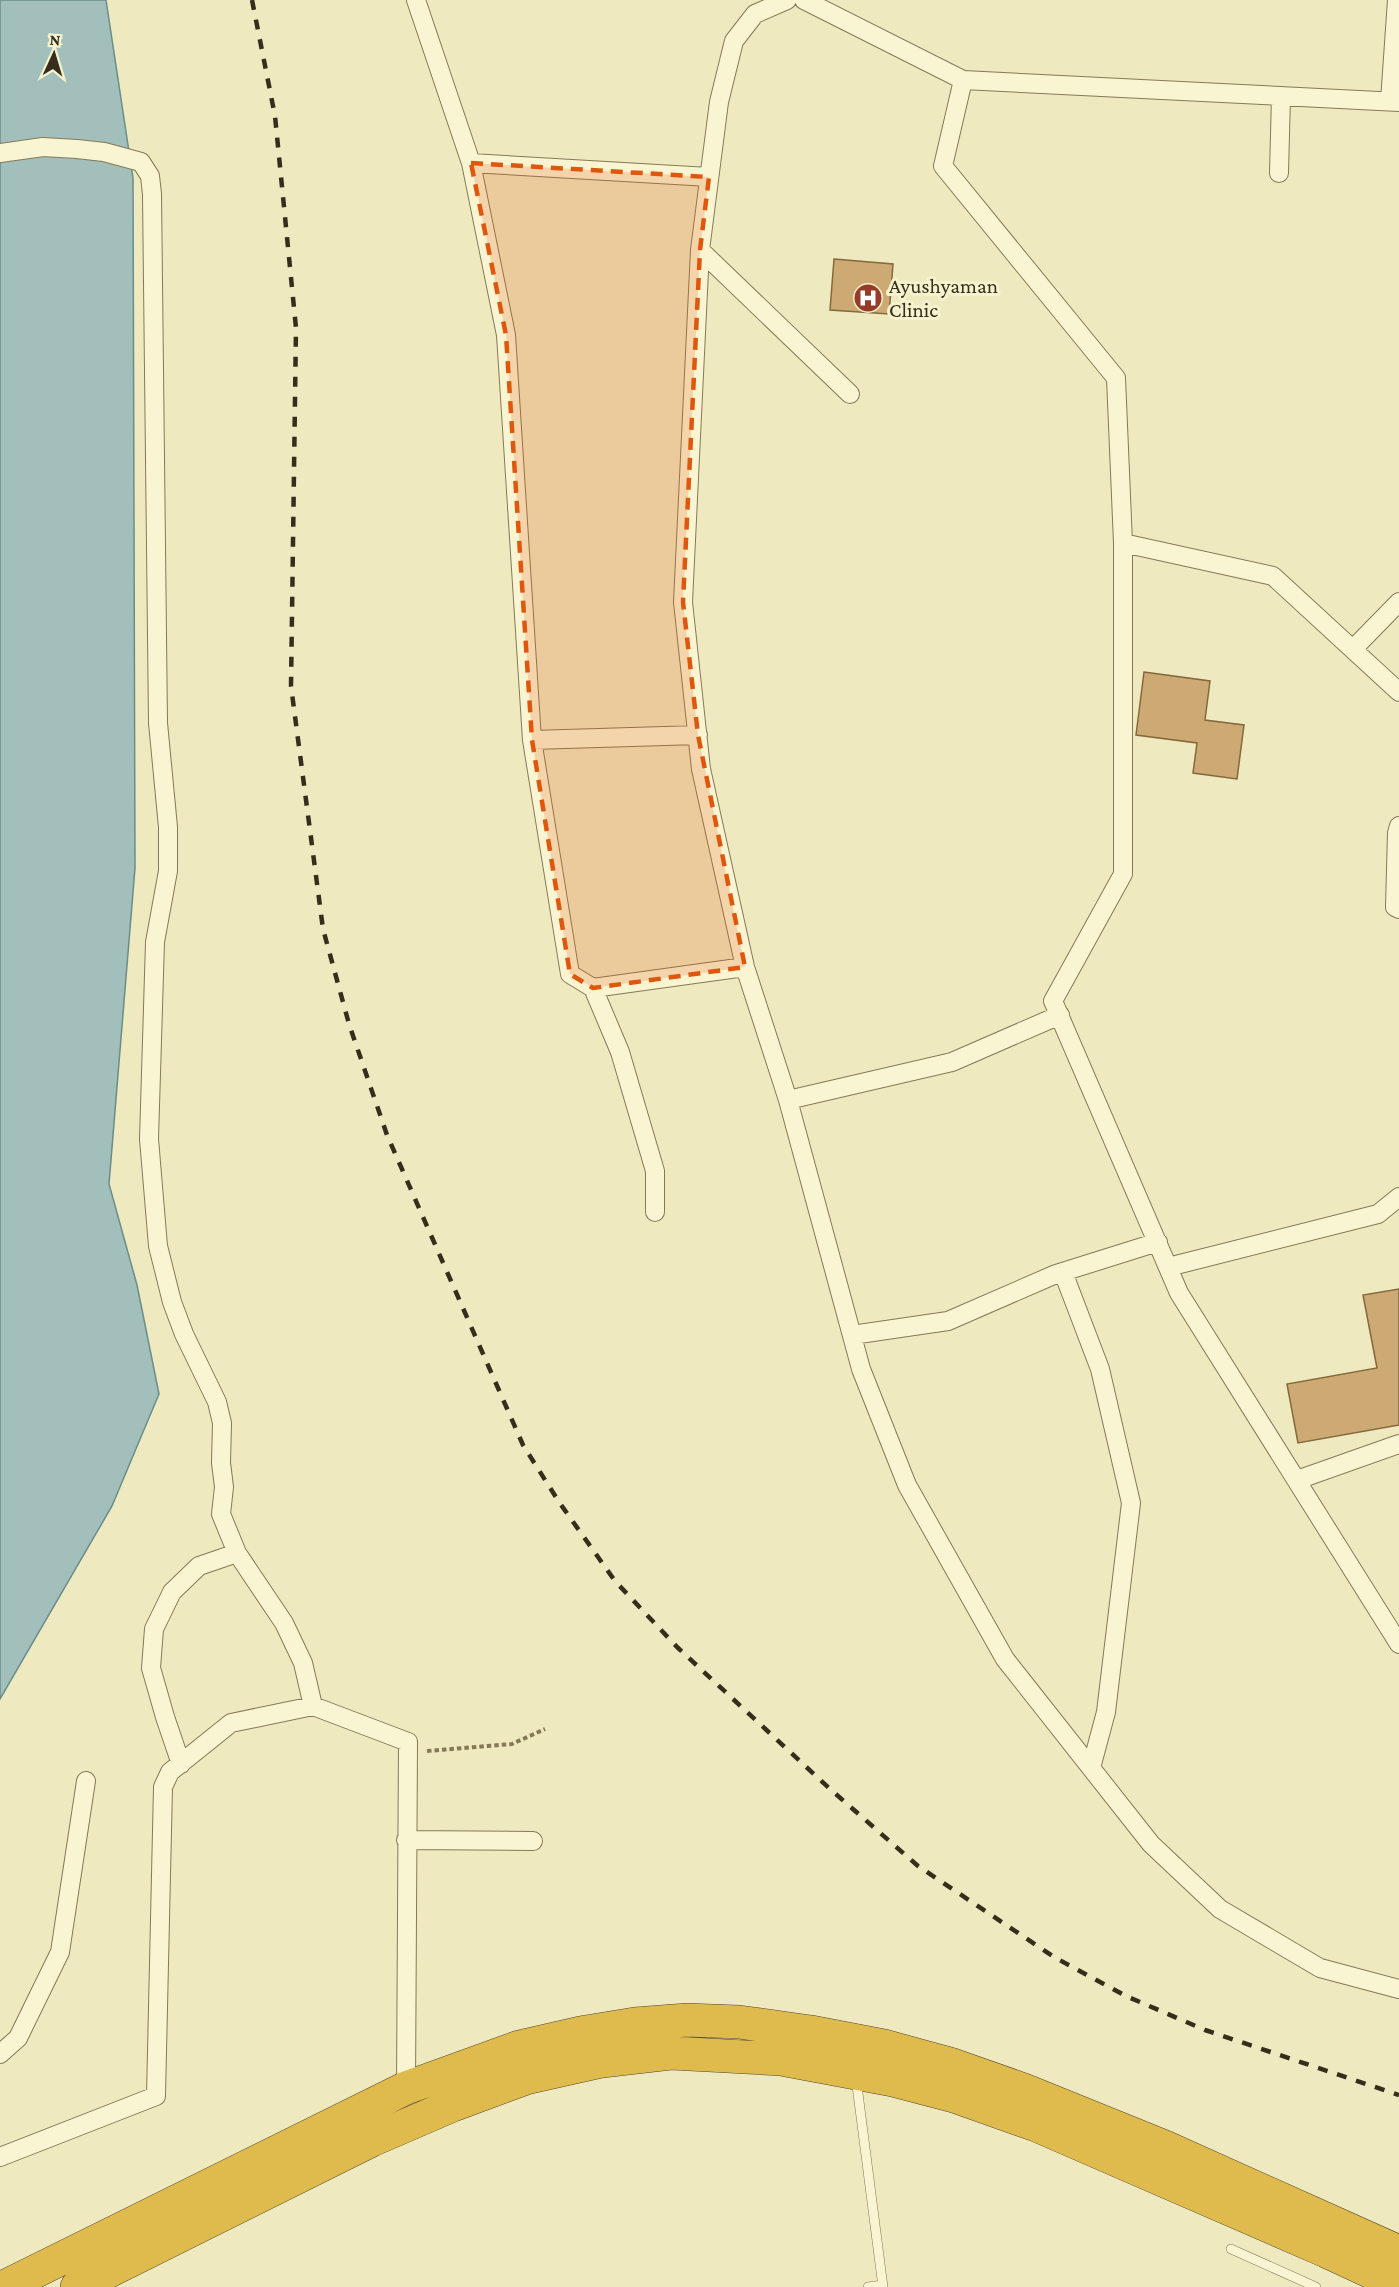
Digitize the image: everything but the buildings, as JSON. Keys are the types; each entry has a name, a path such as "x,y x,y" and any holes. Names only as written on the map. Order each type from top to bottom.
{"highway":[{"path":"4,2287 406,2088 519,2047 580,2033 635,2024 687,2020 739,2022 811,2032 884,2046 953,2065 1023,2090 1165,2147 1399,2252"},
{"path":"77,2287 372,2140 453,2105 526,2078 602,2061 671,2053 781,2060 893,2080 954,2096 1036,2125 1239,2212 1399,2285"}],"street":[{"path":"416,0 471,163 506,335 532,740 570,974 593,988 620,1052 655,1171 655,1212"},
{"path":"787,0 755,14 734,41 719,102 700,250 683,602 701,769 745,967 788,1100 861,1369 907,1485 1005,1659 1151,1844 1220,1909 1320,1968 1399,1989"},
{"path":"804,0 963,80 1395,102 1397,0"},
{"path":"963,80 943,166 1116,378 1123,543 1123,874 1053,1001 1179,1293 1399,1644"},
{"path":"1279,173 1281,96"},
{"path":"0,153 43,147 104,152 141,162 150,176 154,297 158,723 166,796 168,871 155,942 149,1139 158,1246 172,1302 184,1334 217,1402 222,1423 221,1463 224,1487 221,1514 237,1553 284,1623 303,1663 313,1706"},
{"path":"471,163 709,177"},
{"path":"700,250 850,394"},
{"path":"1123,543 1273,576 1399,692"},
{"path":"1353,650 1399,602"},
{"path":"532,740 698,735"},
{"path":"1399,826 1395,907 1399,909"},
{"path":"593,988 745,967"},
{"path":"788,1100 952,1062 1060,1015"},
{"path":"1168,1268 1378,1214 1399,1197"},
{"path":"852,1335 948,1321 1063,1272 1158,1242"},
{"path":"1063,1272 1100,1369 1131,1503 1106,1712 1091,1768"},
{"path":"1297,1480 1399,1444"},
{"path":"181,1764 151,1668 154,1629 172,1592 199,1566 237,1553"},
{"path":"0,2157 156,2096 163,1787 170,1772 231,1723 313,1706 408,1742 406,2088"},
{"path":"0,2054 18,2038 60,1952 86,1780"},
{"path":"406,1840 533,1841"}],"lane":[{"path":"856,2073 883,2286 868,2287"},
{"path":"1231,2249 1316,2287"}],"path":[{"path":"408,1742 422,1752 512,1744 545,1729"}],"highlighted area":[{"path":"471,163 709,177 700,250 683,602 698,735 745,967 593,988 570,974 532,740 506,335"}],"water":[{"path":"0,0 106,0 133,178 135,868 109,1184 137,1285 159,1394 112,1506 0,1699"}],"railway":[{"path":"252,0 275,116 296,328 291,686 323,929 349,1024 387,1135 523,1445 559,1502 615,1581 677,1647 830,1789 918,1866 1054,1957 1126,1996 1205,2030 1399,2095"}],"place":[{"name":"Ayushyaman Clinic","path":"868,298"}]}
